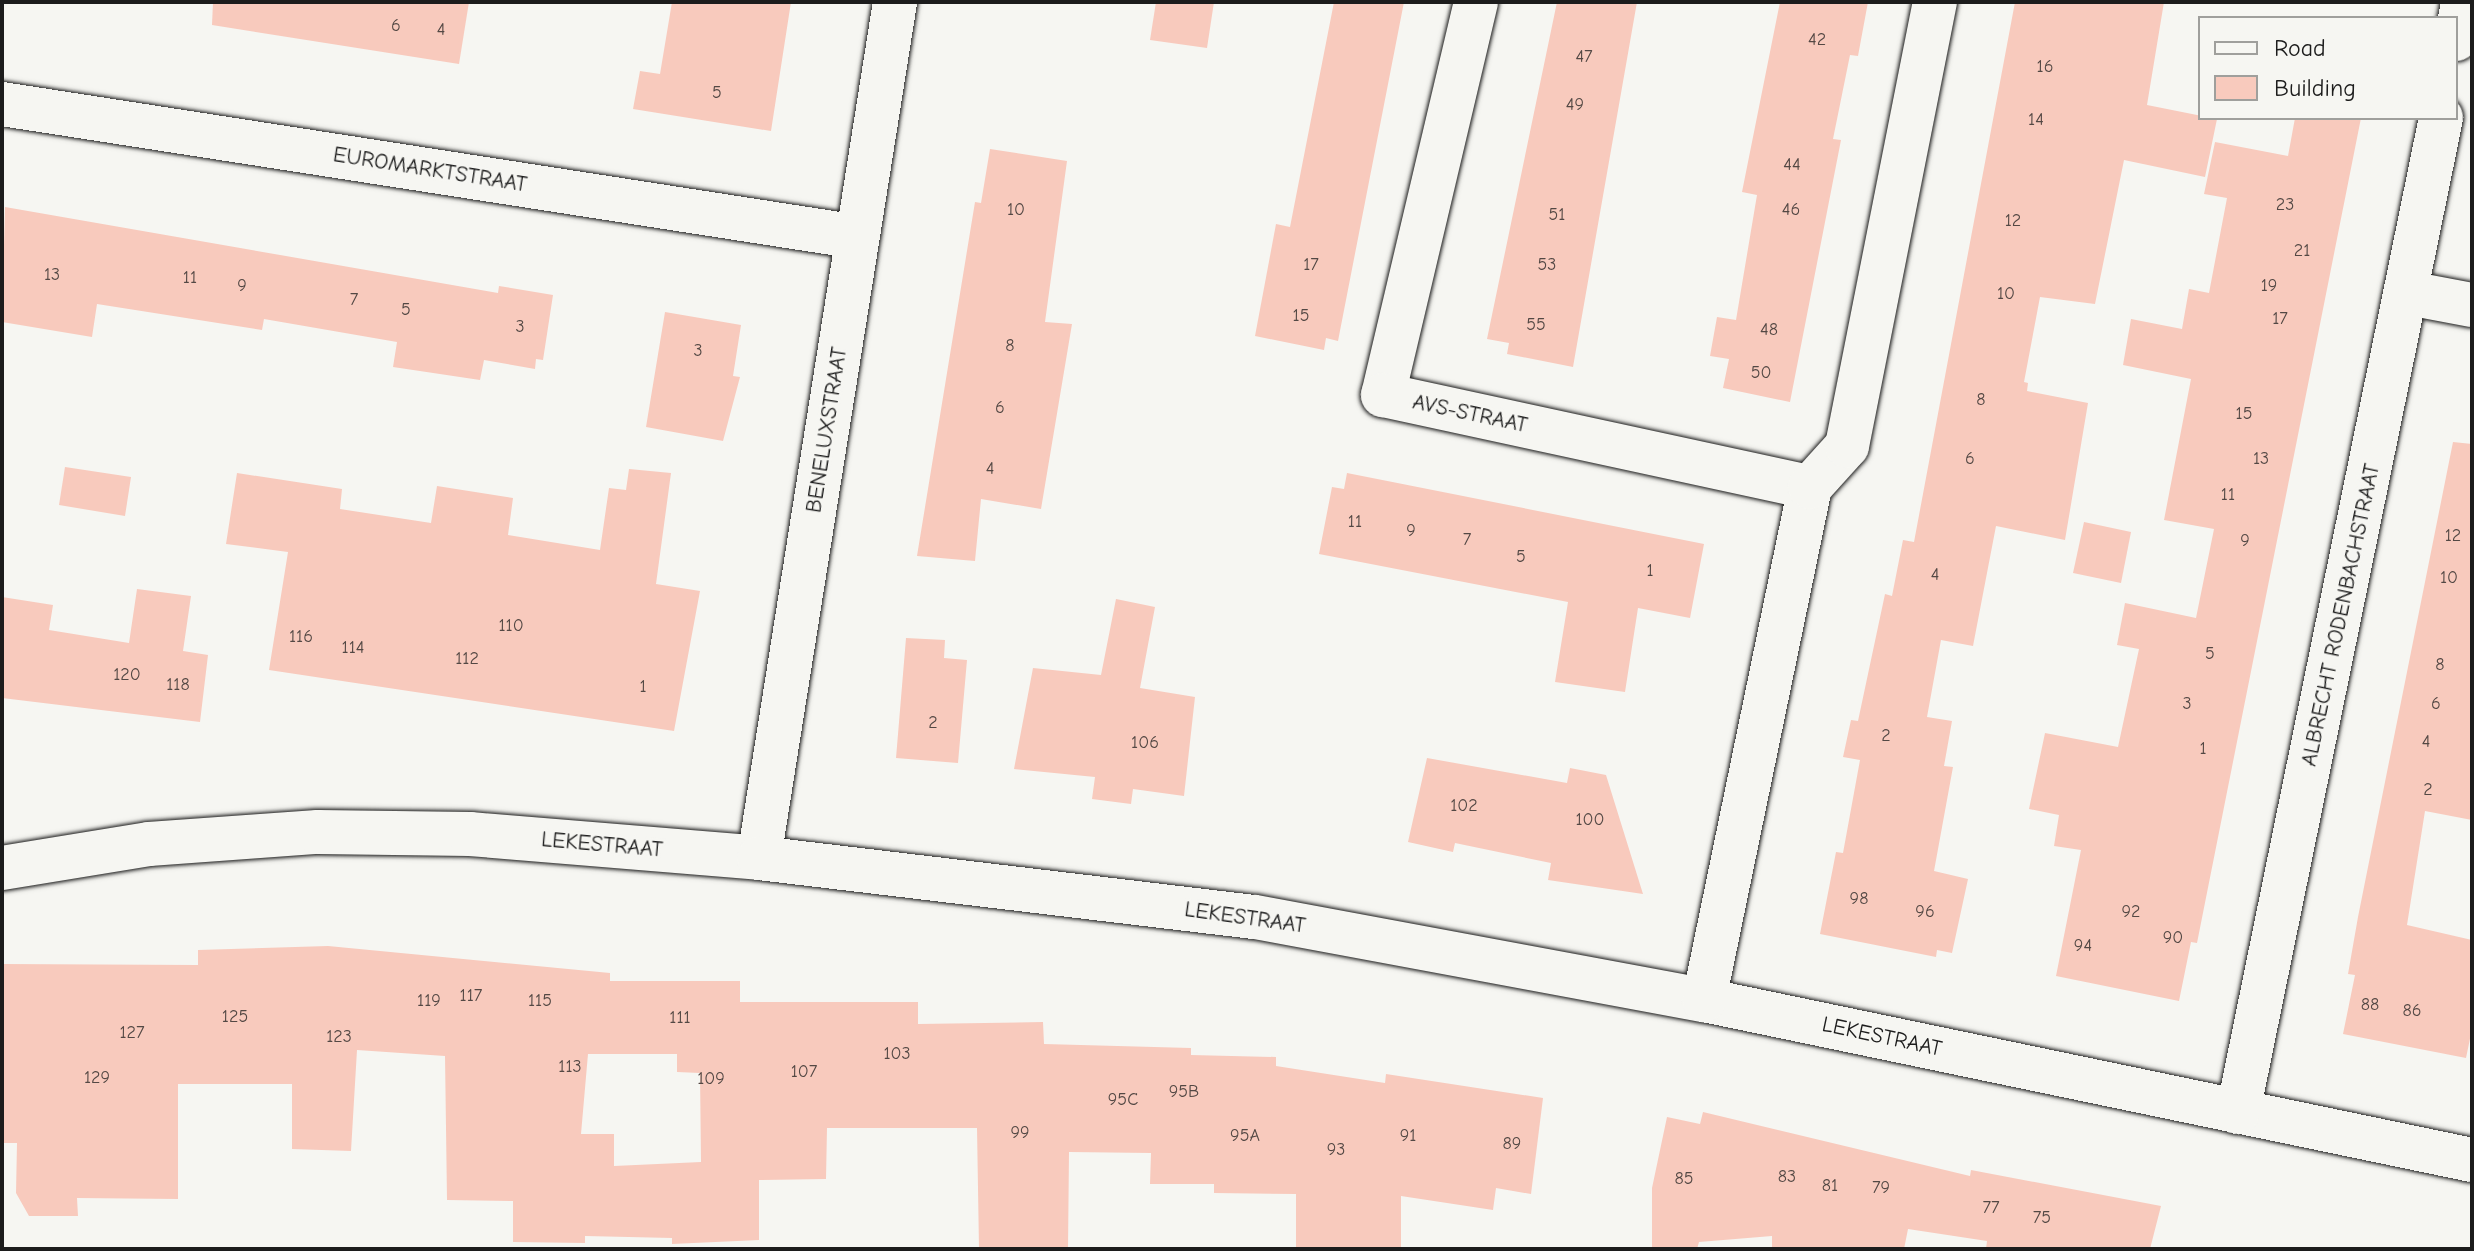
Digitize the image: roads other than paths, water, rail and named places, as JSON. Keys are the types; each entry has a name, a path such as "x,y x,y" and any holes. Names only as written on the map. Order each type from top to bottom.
{"street":[{"name":"BENELUXSTRAAT","path":"759,858 895,2"},
{"name":"AVS-STRAAT","path":"1476,2 1383,395 1810,487"},
{"path":"1704,1000 1810,487 1847,446 1935,2"},
{"path":"2458,28 2463,2"},
{"name":"EUROMARKTSTRAAT","path":"2,104 858,237"},
{"name":"ALBRECHT RODENBACHSTRAAT","path":"2238,1112 2408,293 2441,120"},
{"path":"2408,293 2472,305"},
{"name":"LEKESTRAAT","path":"2,868 149,844 318,832 470,834 759,858 1255,917 1704,1000 2472,1160"}]}
